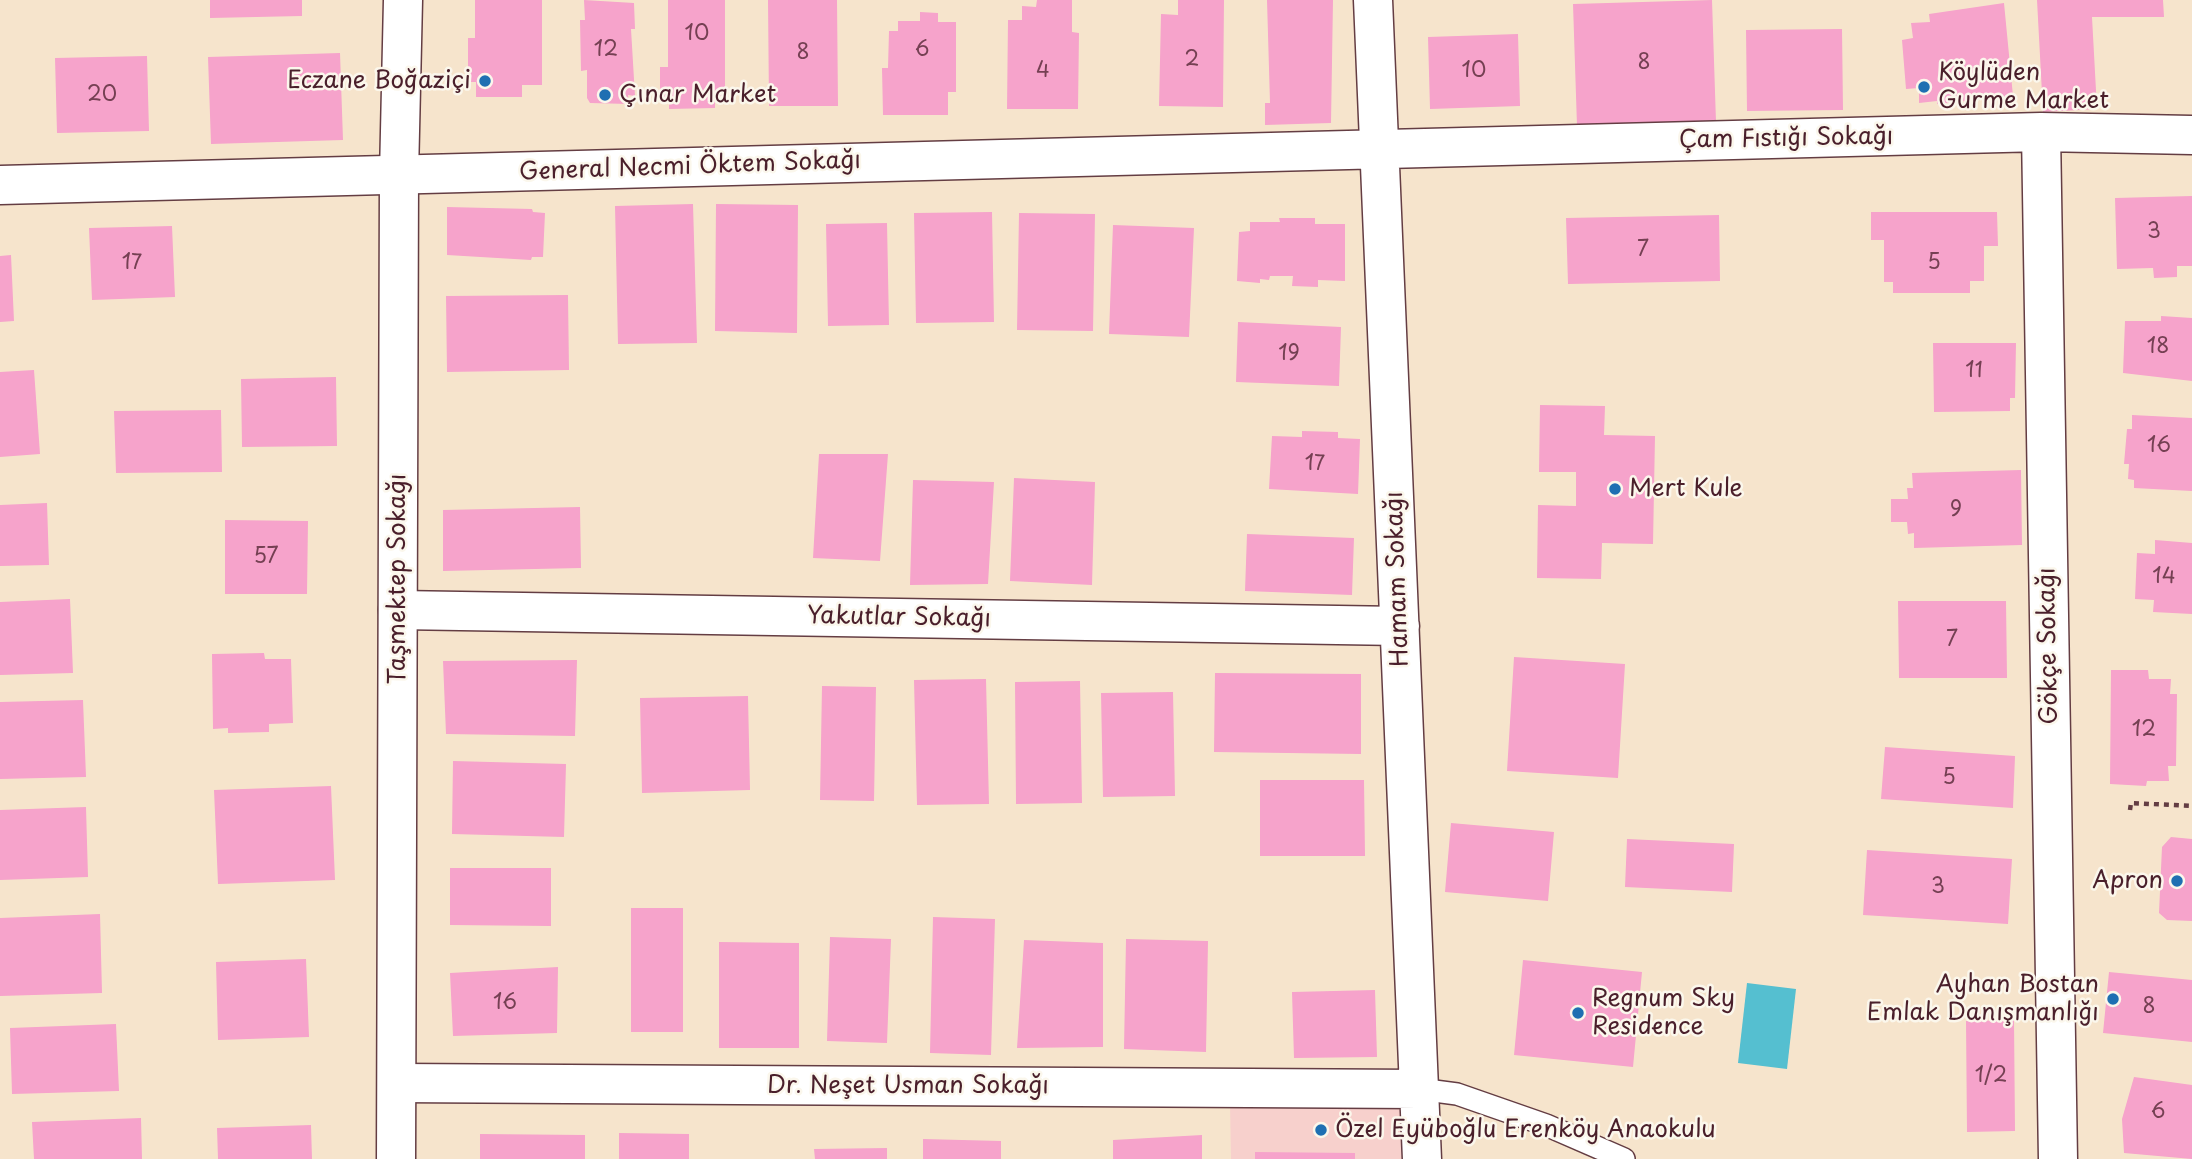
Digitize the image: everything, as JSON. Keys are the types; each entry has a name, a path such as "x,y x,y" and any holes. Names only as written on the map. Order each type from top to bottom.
{"street":[{"name":"Taşmektep Sokağı","path":"396,1159 399,175 403,0"},
{"name":"Hamam Sokağı","path":"1373,0 1422,1159"},
{"name":"Çam Fıstığı Sokağı","path":"1379,149 2041,132 2192,135"},
{"name":"Gökçe Sokağı","path":"2041,132 2057,1159"},
{"name":"General Necmi Öktem Sokağı","path":"0,185 1379,149"},
{"name":"Yakutlar Sokağı","path":"398,610 1400,626"},
{"name":"Dr. Neşet Usman Sokağı","path":"397,1083 1419,1089"}],"lane":[{"path":"1419,1089 1457,1094 1546,1125 1624,1159"}],"path":[{"path":"2130,810 2131,803 2192,806"}],"shaded area":[{"name":"Özel Eyüboğlu Erenköy Anaokulu","path":"1411,1099 1412,1159 1231,1159 1230,1101"}],"water":[{"path":"1747,983 1796,989 1787,1069 1738,1063"}],"building":[{"path":"210,0 302,0 302,16 210,18"},
{"path":"475,0 542,0 542,85 522,85 522,97 476,97 476,82 468,82 468,38 475,38"},
{"path":"584,0 634,3 635,29 631,29 635,96 628,95 629,104 590,103 587,98 587,70 581,71 580,20 585,20"},
{"path":"668,0 725,0 725,96 715,96 715,108 669,109 669,101 660,100 660,67 668,67"},
{"path":"768,0 837,0 838,106 769,106"},
{"path":"1037,0 1072,0 1072,32 1079,33 1078,109 1007,109 1008,20 1022,20 1022,6 1036,7"},
{"path":"1178,0 1224,0 1223,107 1159,106 1161,14 1178,15"},
{"path":"1267,0 1333,0 1331,123 1265,125 1265,103 1270,103"},
{"path":"1712,0 1716,122 1577,126 1573,4"},
{"path":"2037,0 2163,0 2164,17 2092,17 2097,109 2043,112"},
{"path":"2004,3 2013,96 1937,104 1937,101 1919,103 1919,88 1906,89 1902,40 1913,38 1911,23 1930,22 1929,14"},
{"path":"920,12 938,13 938,22 956,22 956,92 948,92 948,115 883,115 882,68 888,68 889,31 898,31 898,21 920,21"},
{"path":"1842,29 1843,110 1747,111 1746,30"},
{"path":"1518,34 1520,106 1430,109 1428,37"},
{"path":"340,53 343,140 211,144 208,57"},
{"path":"147,56 149,131 57,133 55,58"},
{"path":"2192,196 2192,266 2177,266 2177,277 2154,278 2153,268 2117,269 2115,198"},
{"path":"693,204 697,343 618,344 615,206"},
{"path":"716,204 798,205 797,333 715,331"},
{"path":"447,207 532,209 533,212 545,213 543,257 532,257 531,260 447,255"},
{"path":"992,212 994,322 916,323 914,213"},
{"path":"1871,212 1997,212 1998,246 1984,246 1984,281 1970,281 1970,293 1893,293 1893,282 1884,282 1884,240 1871,240"},
{"path":"1019,213 1095,214 1093,331 1017,330"},
{"path":"1719,215 1720,281 1568,284 1566,218"},
{"path":"1279,218 1315,218 1315,224 1345,224 1345,281 1318,280 1318,287 1292,286 1293,276 1270,276 1269,280 1260,279 1260,283 1237,281 1239,232 1250,231 1250,222 1280,222"},
{"path":"887,223 889,325 828,326 826,224"},
{"path":"1113,225 1194,228 1189,337 1109,334"},
{"path":"172,226 175,297 92,300 89,228"},
{"path":"11,255 14,321 0,322 0,256"},
{"path":"568,295 569,370 447,372 446,296"},
{"path":"2161,316 2192,318 2192,381 2123,373 2125,321 2161,321"},
{"path":"1238,322 1341,327 1339,386 1236,382"},
{"path":"1933,343 2016,343 2015,398 2010,398 2010,411 1934,412"},
{"path":"34,370 40,454 0,457 0,372"},
{"path":"336,377 337,446 242,447 241,379"},
{"name":"Mert Kule","path":"1540,405 1605,406 1604,435 1655,436 1653,544 1602,543 1601,579 1537,578 1538,505 1576,506 1576,472 1539,472"},
{"path":"221,410 222,472 116,473 114,411"},
{"path":"2132,415 2192,418 2192,491 2134,488 2134,480 2128,479 2129,464 2124,464 2127,429 2132,429"},
{"path":"1302,431 1338,432 1338,438 1360,439 1358,494 1269,489 1272,436 1302,437"},
{"path":"819,454 888,454 880,561 813,558"},
{"path":"2021,470 2022,545 1914,548 1914,533 1908,534 1907,522 1891,522 1891,499 1908,499 1907,488 1913,488 1912,473"},
{"path":"1014,478 1095,482 1092,585 1010,581"},
{"path":"913,480 994,482 988,584 910,585"},
{"path":"47,503 49,565 0,566 0,505"},
{"path":"580,507 581,568 443,571 443,510"},
{"path":"225,520 308,521 307,594 225,594"},
{"path":"1247,534 1354,538 1352,595 1245,591"},
{"path":"2155,540 2192,543 2192,614 2153,612 2154,600 2135,599 2137,553 2155,554"},
{"path":"70,599 73,673 0,675 0,602"},
{"path":"1898,601 2006,601 2007,678 1899,678"},
{"path":"264,653 265,659 291,659 293,723 269,724 269,732 228,733 228,728 213,729 212,654"},
{"path":"1514,657 1625,664 1618,778 1507,771"},
{"path":"577,660 575,736 446,734 443,661"},
{"path":"2111,670 2148,670 2149,679 2171,679 2170,694 2177,694 2176,766 2168,766 2169,781 2147,781 2146,786 2110,784"},
{"path":"1215,673 1361,674 1361,754 1214,752"},
{"path":"986,679 989,804 917,805 914,680"},
{"path":"1080,681 1082,803 1016,804 1015,682"},
{"path":"822,686 876,687 874,801 820,800"},
{"path":"1173,692 1175,796 1103,797 1101,693"},
{"path":"748,696 750,790 642,793 640,698"},
{"path":"83,700 86,777 0,779 0,702"},
{"path":"1885,747 2015,756 2013,808 1881,799"},
{"path":"453,761 566,764 564,837 452,834"},
{"path":"1260,780 1364,780 1365,856 1260,856"},
{"path":"331,786 335,880 218,884 214,790"},
{"path":"86,807 88,877 0,880 0,810"},
{"path":"1451,823 1554,832 1548,901 1445,892"},
{"path":"2171,837 2192,839 2192,921 2167,920 2159,913 2162,847"},
{"path":"1627,839 1734,844 1732,892 1625,887"},
{"path":"1867,850 2012,859 2008,924 1863,915"},
{"path":"450,868 551,868 551,926 450,925"},
{"path":"631,908 683,908 683,1032 631,1032"},
{"path":"100,914 102,993 0,996 0,918"},
{"path":"933,917 995,919 991,1055 930,1053"},
{"path":"830,937 891,939 887,1043 827,1041"},
{"path":"1126,939 1208,941 1206,1052 1124,1049"},
{"path":"1024,940 1103,943 1103,1047 1017,1048"},
{"path":"719,942 799,943 799,1048 719,1048"},
{"path":"306,959 309,1037 218,1040 216,962"},
{"name":"Regnum Sky Residence","path":"1523,960 1642,972 1633,1067 1514,1055"},
{"path":"558,967 557,1033 453,1036 450,973"},
{"path":"2109,972 2192,980 2192,1042 2103,1033"},
{"path":"1375,990 1377,1057 1294,1058 1292,992"},
{"path":"2014,1020 2015,1131 1967,1132 1966,1021"},
{"path":"116,1024 119,1091 12,1094 10,1028"},
{"path":"2134,1077 2192,1085 2192,1159 2124,1153 2122,1119"},
{"path":"141,1118 142,1159 34,1159 32,1122"},
{"path":"311,1125 312,1159 218,1159 217,1128"},
{"path":"619,1133 689,1134 689,1159 619,1159"},
{"path":"480,1134 585,1135 585,1159 480,1159"},
{"path":"1202,1135 1202,1159 1113,1159 1113,1140"},
{"path":"923,1139 1001,1141 1001,1159 923,1159"},
{"path":"887,1148 887,1159 815,1159 814,1149"},
{"path":"1255,1152 1355,1153 1355,1159 1255,1159"}],"place":[{"name":"Eczane Boğaziçi","path":"485,81"},
{"name":"Köylüden Gurme Market","path":"1924,87"},
{"name":"Çınar Market","path":"605,95"},
{"name":"Mert Kule","path":"1615,489"},
{"name":"Apron","path":"2177,881"},
{"name":"Ayhan Bostan Emlak Danışmanlığı","path":"2113,999"},
{"name":"Regnum Sky Residence","path":"1578,1013"},
{"name":"Özel Eyüboğlu Erenköy Anaokulu","path":"1321,1130"}]}
